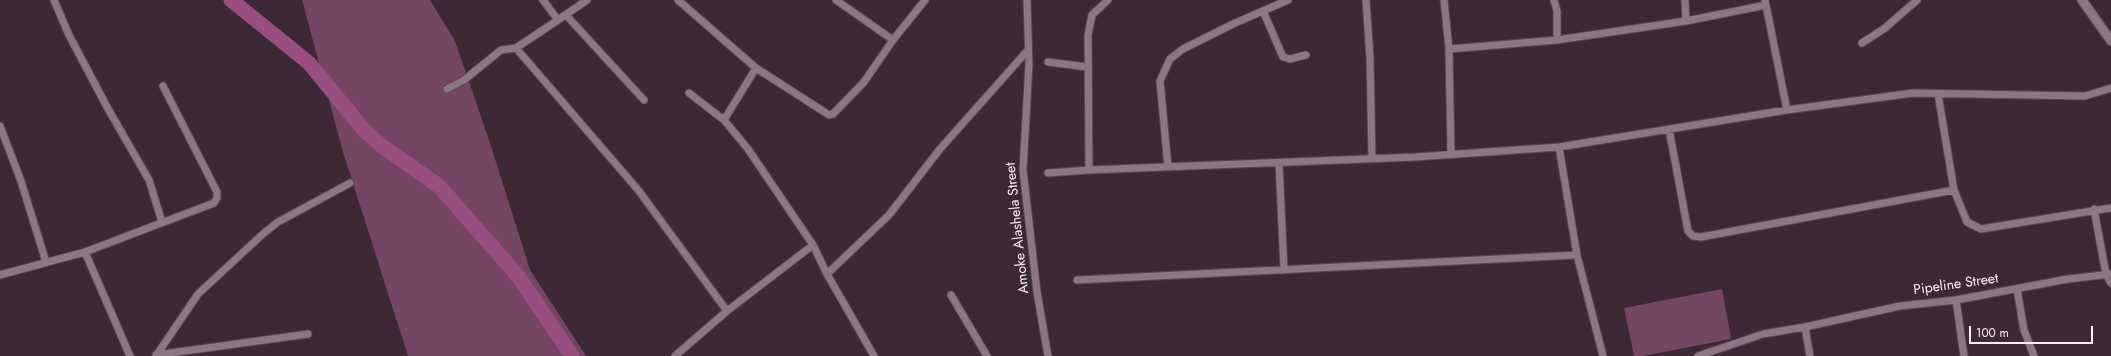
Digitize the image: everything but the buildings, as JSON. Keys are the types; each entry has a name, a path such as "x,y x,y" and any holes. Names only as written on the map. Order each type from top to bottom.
{"street":[{"path":"54,0 69,35 107,107 149,180 162,222"},
{"path":"543,0 558,20"},
{"path":"447,89 464,80 501,50 516,48 587,0"},
{"path":"678,0 756,68 824,114 831,115 864,82 893,40 925,0"},
{"path":"836,0 893,40"},
{"name":"Amoke Alashela Street","path":"1027,0 1028,50 1023,170 1037,292 1048,356"},
{"path":"1089,170 1087,67 1088,35 1092,15 1108,0"},
{"path":"1168,167 1160,81 1170,59 1183,49 1288,0"},
{"path":"1366,0 1370,58 1372,158"},
{"path":"1444,0 1449,50 1451,154"},
{"path":"1554,0 1557,11 1557,40"},
{"path":"1685,0 1686,21"},
{"path":"1862,43 1885,28 1917,0"},
{"path":"2082,0 2111,41"},
{"path":"1449,50 1557,40 1686,21 1766,3 1787,110"},
{"path":"1263,11 1283,57 1290,59 1306,55"},
{"path":"566,15 644,100"},
{"path":"516,48 639,191 727,311"},
{"path":"827,274 889,215 940,149 1028,50"},
{"path":"1048,62 1087,67"},
{"path":"724,120 756,68"},
{"path":"0,275 85,252 162,222 214,204 217,198 217,192 163,86"},
{"path":"1048,174 1089,170 1279,163 1559,147 1787,110 1913,93 2085,96 2111,88"},
{"path":"689,93 724,120 748,148 813,245 827,274 874,356"},
{"path":"1938,94 1954,190 1967,222 1981,229 2094,209 2111,208"},
{"path":"0,126 21,181 46,262"},
{"path":"1669,129 1688,230 1693,236 1701,237 1954,190"},
{"path":"1559,147 1577,255 1603,356"},
{"path":"1279,163 1284,270"},
{"path":"156,356 198,294 264,233 278,222 350,183"},
{"path":"2094,209 2111,283"},
{"path":"675,356 727,311 813,245"},
{"path":"85,252 130,356"},
{"path":"1077,280 1577,255"},
{"name":"Pipeline Street","path":"1698,356 1723,349 1762,334 1805,327 1900,306 1956,300 2109,274"},
{"path":"2017,289 2024,330 2034,356"},
{"path":"951,295 987,356"},
{"path":"1956,300 1964,356"},
{"path":"1805,327 1810,356"},
{"path":"156,356 308,334"}],"shaded area":[{"path":"302,0 430,0 455,41 489,140 530,270 586,356 408,356 343,152"},
{"path":"1722,289 1731,339 1643,356 1634,356 1624,308"}],"waterway":[{"path":"231,0 309,63 364,130 382,146 439,186 518,276 572,356"}]}
